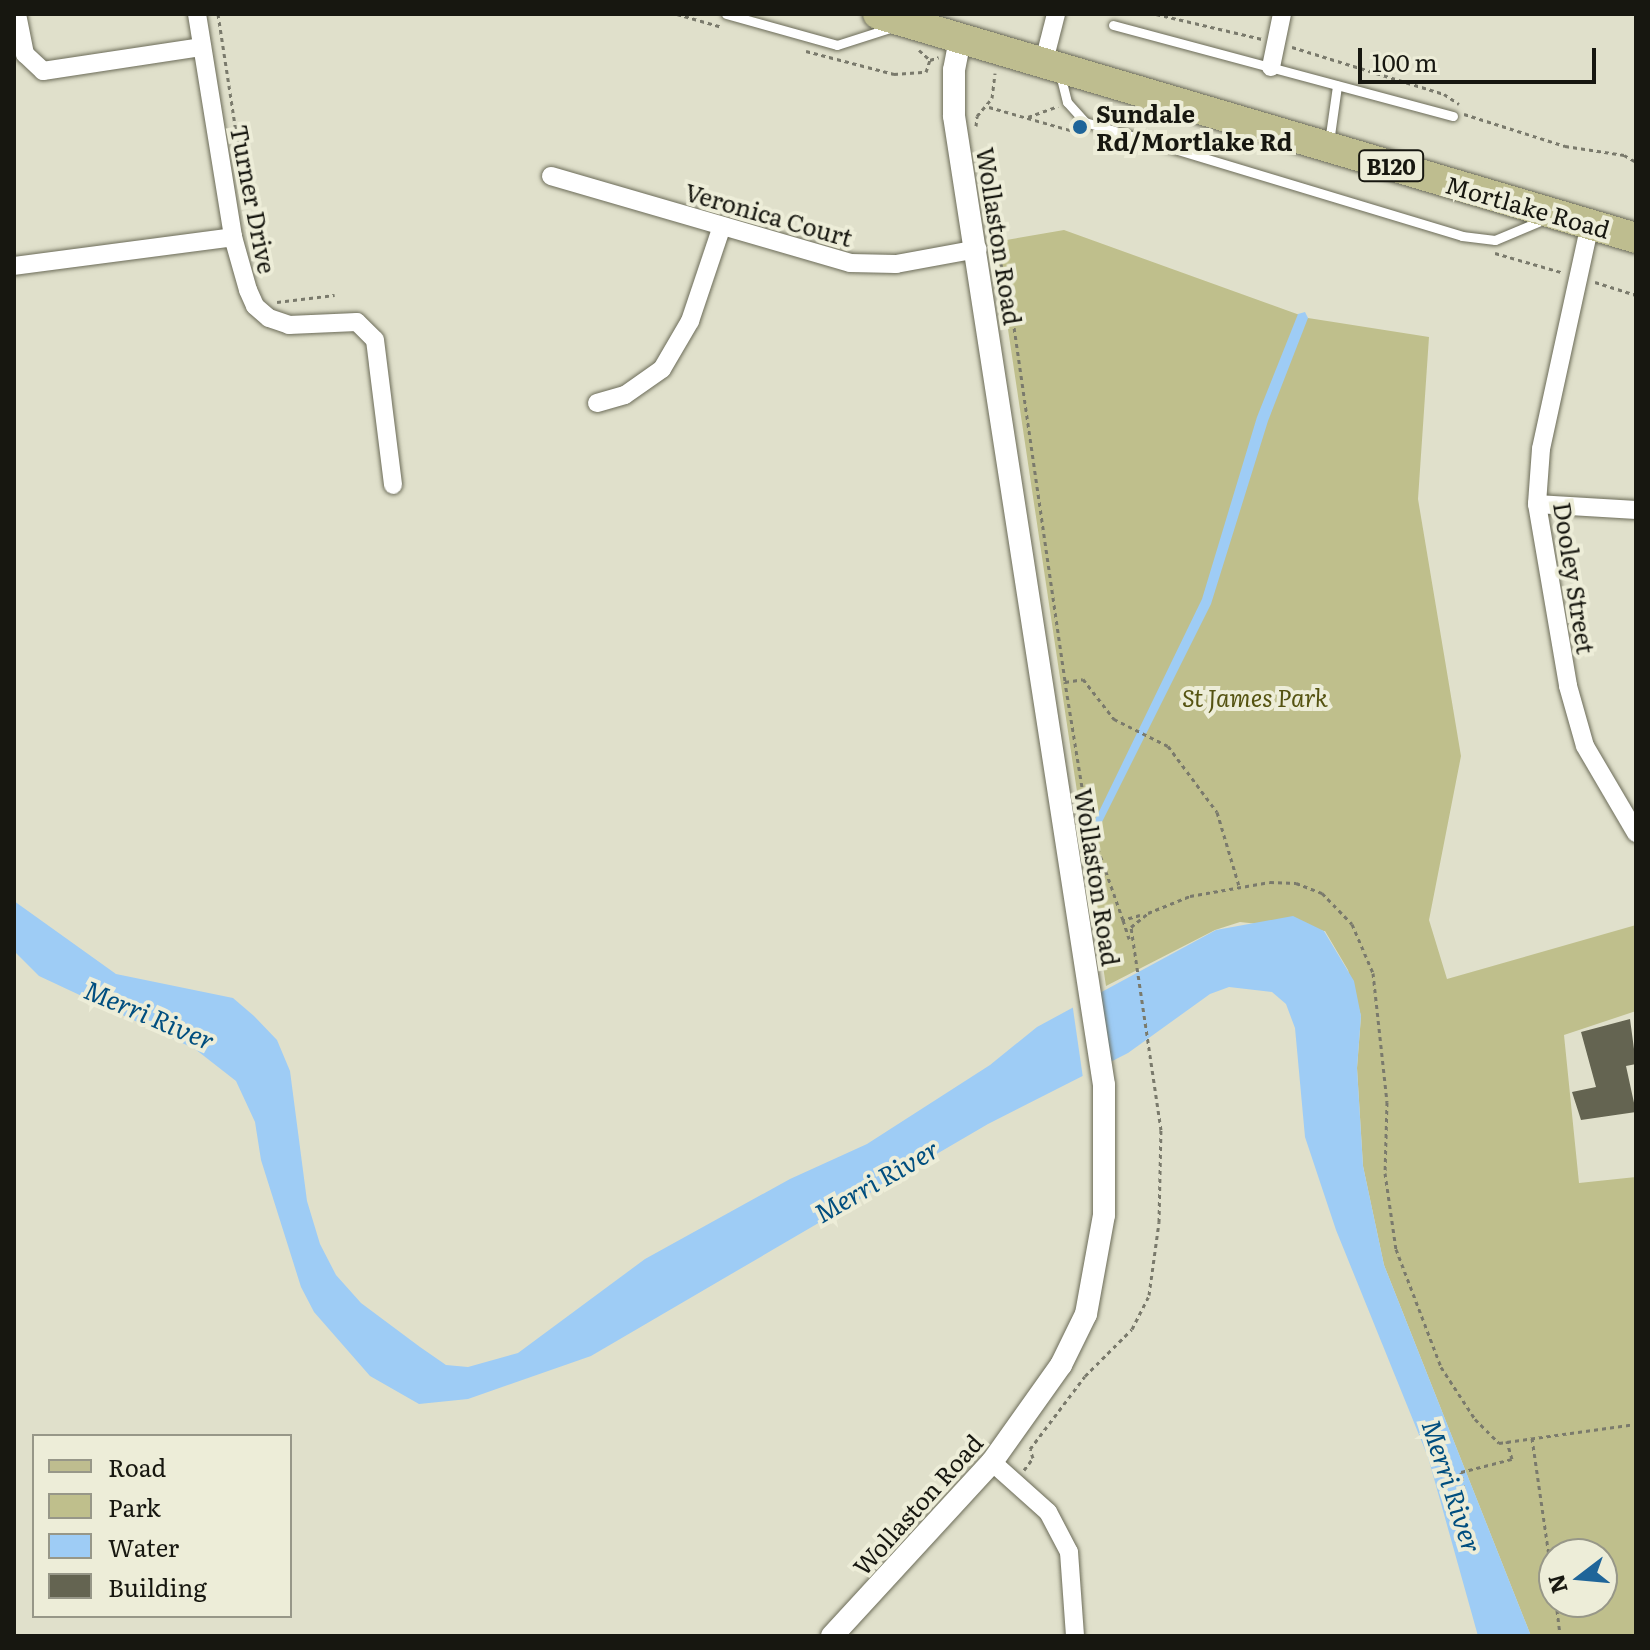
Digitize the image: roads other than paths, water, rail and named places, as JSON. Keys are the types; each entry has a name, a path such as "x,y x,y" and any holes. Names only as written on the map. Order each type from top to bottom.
{"main road":[{"name":"Mortlake Road","path":"890,18 1051,68 1636,238"}],"street":[{"path":"17,14 25,54 43,71 202,47"},
{"name":"Turner Drive","path":"197,14 233,237 255,306 289,325 357,322 375,340 393,485"},
{"path":"1051,68 1056,14"},
{"path":"1271,67 1282,14"},
{"name":"Wollaston Road","path":"832,1636 992,1462 1061,1365 1086,1314 1104,1215 1104,1085 953,97 960,40"},
{"name":"Veronica Court","path":"551,176 872,267 978,249"},
{"name":"Dooley Street","path":"1590,224 1541,449 1537,504 1568,686 1585,746 1636,833"},
{"path":"597,403 625,395 662,369 690,321 722,226"},
{"path":"14,266 233,237"},
{"path":"1537,504 1636,510"},
{"path":"992,1462 1048,1512 1069,1552 1076,1592 1075,1636"}],"lane":[{"name":"Mortlake Road","path":"726,14 837,45 890,18"},
{"path":"1113,25 1453,116"},
{"path":"1051,68 1067,102 1085,122 1462,236 1495,240 1555,214"},
{"path":"1328,148 1337,86"}],"water":[{"path":"1305,312 1308,318 1268,421 1211,604 1094,838 1091,828 1202,599 1257,417 1298,314"},
{"name":"Merri River","path":"14,901 116,974 233,998 254,1016 277,1040 290,1071 307,1201 320,1244 336,1275 361,1303 420,1347 446,1365 468,1367 518,1353 645,1259 790,1179 867,1144 990,1065 1037,1027 1216,930 1293,916 1324,931 1354,981 1361,1016 1357,1068 1363,1166 1384,1265 1531,1636 1478,1636 1428,1457 1336,1230 1305,1137 1295,1028 1286,1004 1272,992 1229,987 1210,994 1128,1053 988,1124 591,1356 468,1399 419,1404 370,1376 314,1312 301,1287 261,1160 255,1122 236,1081 195,1049 39,976 14,951"}],"place":[{"name":"Sundale Rd/Mortlake Rd","path":"1080,127"}],"park label":[{"name":"St James Park","path":"1255,697"}]}
